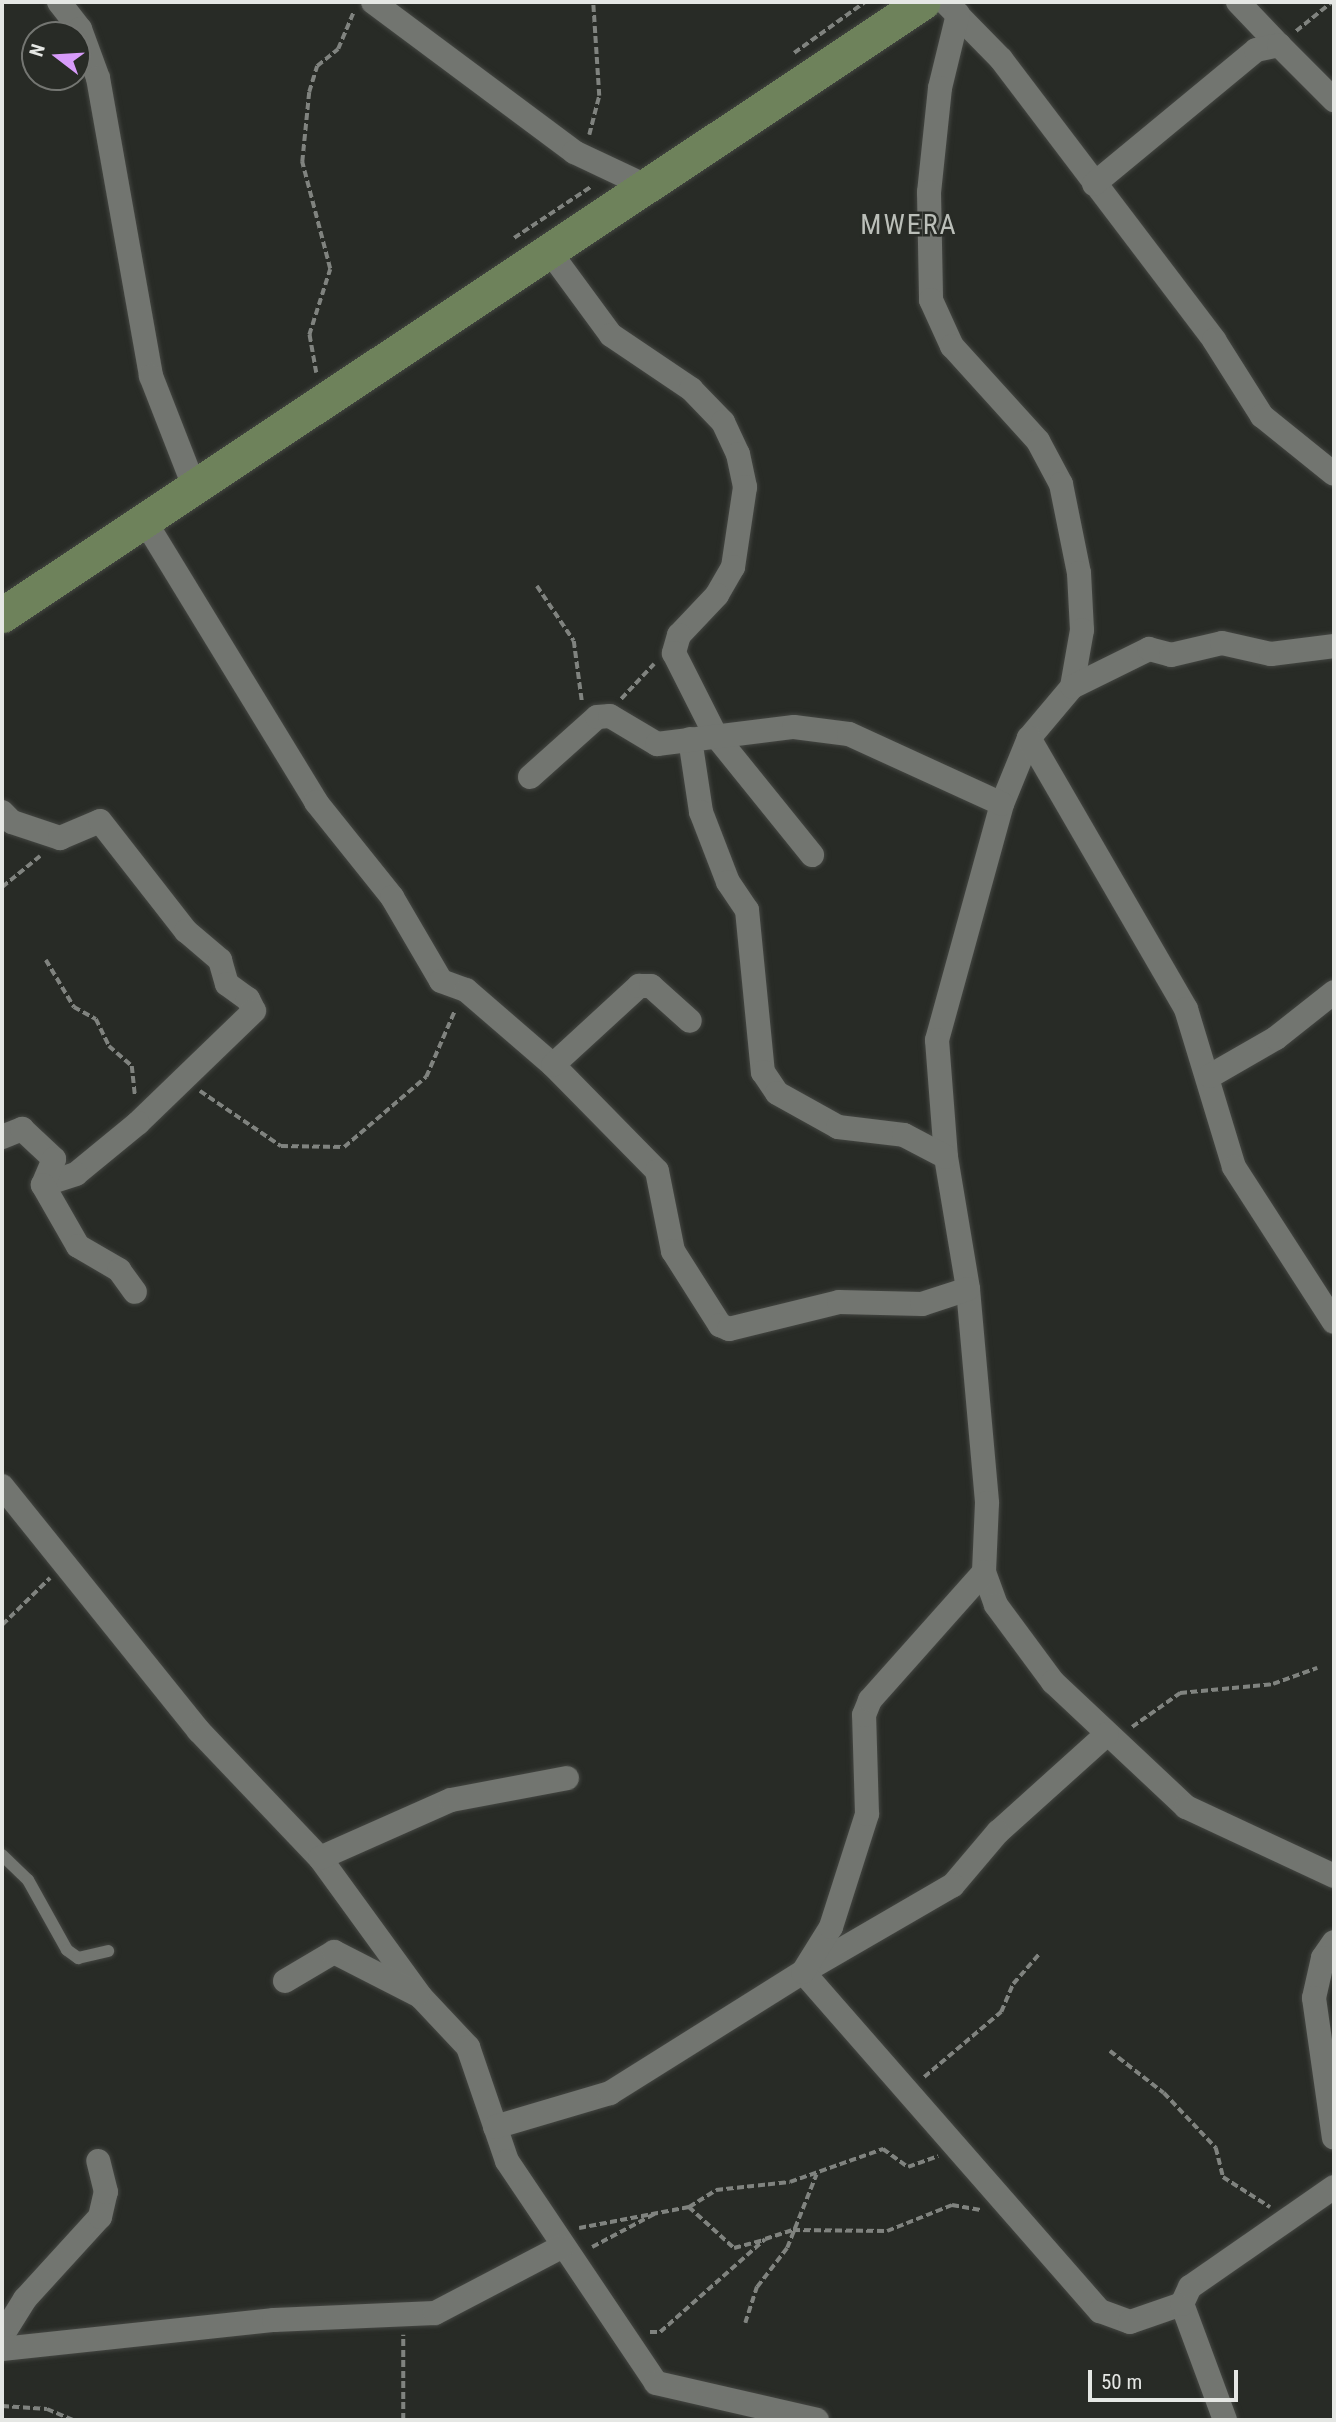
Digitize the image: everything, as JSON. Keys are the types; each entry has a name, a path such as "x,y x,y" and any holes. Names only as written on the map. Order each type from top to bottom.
{"main road":[{"path":"2,615 324,405 923,2"}],"street":[{"path":"59,2 80,29 97,78 151,376 195,489"},
{"path":"373,2 584,156 646,186"},
{"path":"1238,2 1334,100"},
{"path":"951,8 1002,59 1214,340 1262,416 1334,474"},
{"path":"951,8 929,192 930,300 952,346 1038,441 1061,484 1079,573 1082,630 1072,687"},
{"path":"1094,184 1233,66 1256,50 1279,45"},
{"path":"550,252 611,335 691,389 723,422 738,454 745,487 733,566 717,595 679,635 674,653 716,736 812,855"},
{"path":"146,523 316,802 391,898 441,981 466,990 553,1065 657,1171 673,1251 720,1325 729,1329 839,1302 935,1302 968,1289"},
{"path":"1334,646 1271,654 1222,643 1171,655 1149,649 1072,687 1029,738 1002,804 937,1040 946,1157 968,1289 987,1503 984,1572 996,1605 1053,1682 1186,1807 1334,1876"},
{"path":"530,777 589,724 610,716 657,744 794,727 849,734 1002,804"},
{"path":"1029,738 1186,1009 1210,1076 1234,1167 1334,1322"},
{"path":"690,739 701,812 728,883 747,910 762,1072 777,1093 838,1127 904,1135 946,1157"},
{"path":"2,811 12,822 60,838 100,821 186,931 220,960 227,984 248,999 251,1018 138,1124 76,1174 43,1185"},
{"path":"553,1065 639,986 651,986 690,1021"},
{"path":"1210,1076 1276,1038 1334,992"},
{"path":"2,1138 22,1129 54,1158 43,1185"},
{"path":"43,1185 78,1246 118,1270 135,1292"},
{"path":"2,1486 199,1731 320,1858 421,1997 468,2047 507,2161 618,2334 656,2383 817,2420"},
{"path":"803,1972 831,1927 867,1814 864,1715 870,1700 984,1572"},
{"path":"495,2127 610,2093 803,1972 953,1885 998,1832 1111,1739"},
{"path":"320,1858 451,1800 567,1778"},
{"path":"1334,1942 1323,1958 1314,1998 1334,2138"},
{"path":"285,1980 334,1952 421,1997"},
{"path":"803,1972 906,2084 955,2146 1005,2199 1100,2311 1139,2321 1182,2304 1190,2287 1334,2186"},
{"path":"2,2336 25,2300 100,2217 106,2192 98,2161"},
{"path":"2,2348 274,2320 406,2317 464,2302 561,2246"},
{"path":"1182,2304 1225,2420"}],"lane":[{"path":"2,1854 28,1881 67,1950 78,1958 108,1951"}],"path":[{"path":"324,405 309,335 330,269 302,162 317,66 338,48 359,2"},
{"path":"584,156 599,96 593,2"},
{"path":"1279,45 1332,2"},
{"path":"537,586 574,641 589,724 629,694 679,635"},
{"path":"2,887 60,838"},
{"path":"46,960 75,1007 96,1019 109,1046 132,1066 138,1124"},
{"path":"185,1081 281,1146 344,1147 426,1077 466,990"},
{"path":"2,1625 63,1564"},
{"path":"1111,1739 1145,1713 1180,1692 1273,1684 1317,1668"},
{"path":"906,2084 926,2076 1001,2012 1013,1984 1039,1954"},
{"path":"1111,2051 1164,2093 1216,2148 1223,2177 1290,2219"},
{"path":"561,2246 658,2212 689,2207 716,2190 816,2175 883,2149 908,2167 919,2166 955,2146"},
{"path":"745,2323 757,2287 793,2230 816,2175"},
{"path":"689,2207 734,2248 793,2230 887,2231 952,2205 985,2211 1005,2199"},
{"path":"561,2246 658,2212"},
{"path":"618,2334 660,2332 765,2239"},
{"path":"403,2420 399,2366 406,2317"},
{"path":"2,2406 47,2409 72,2420"}],"district":[{"name":"MWERA","path":"909,225"}]}
